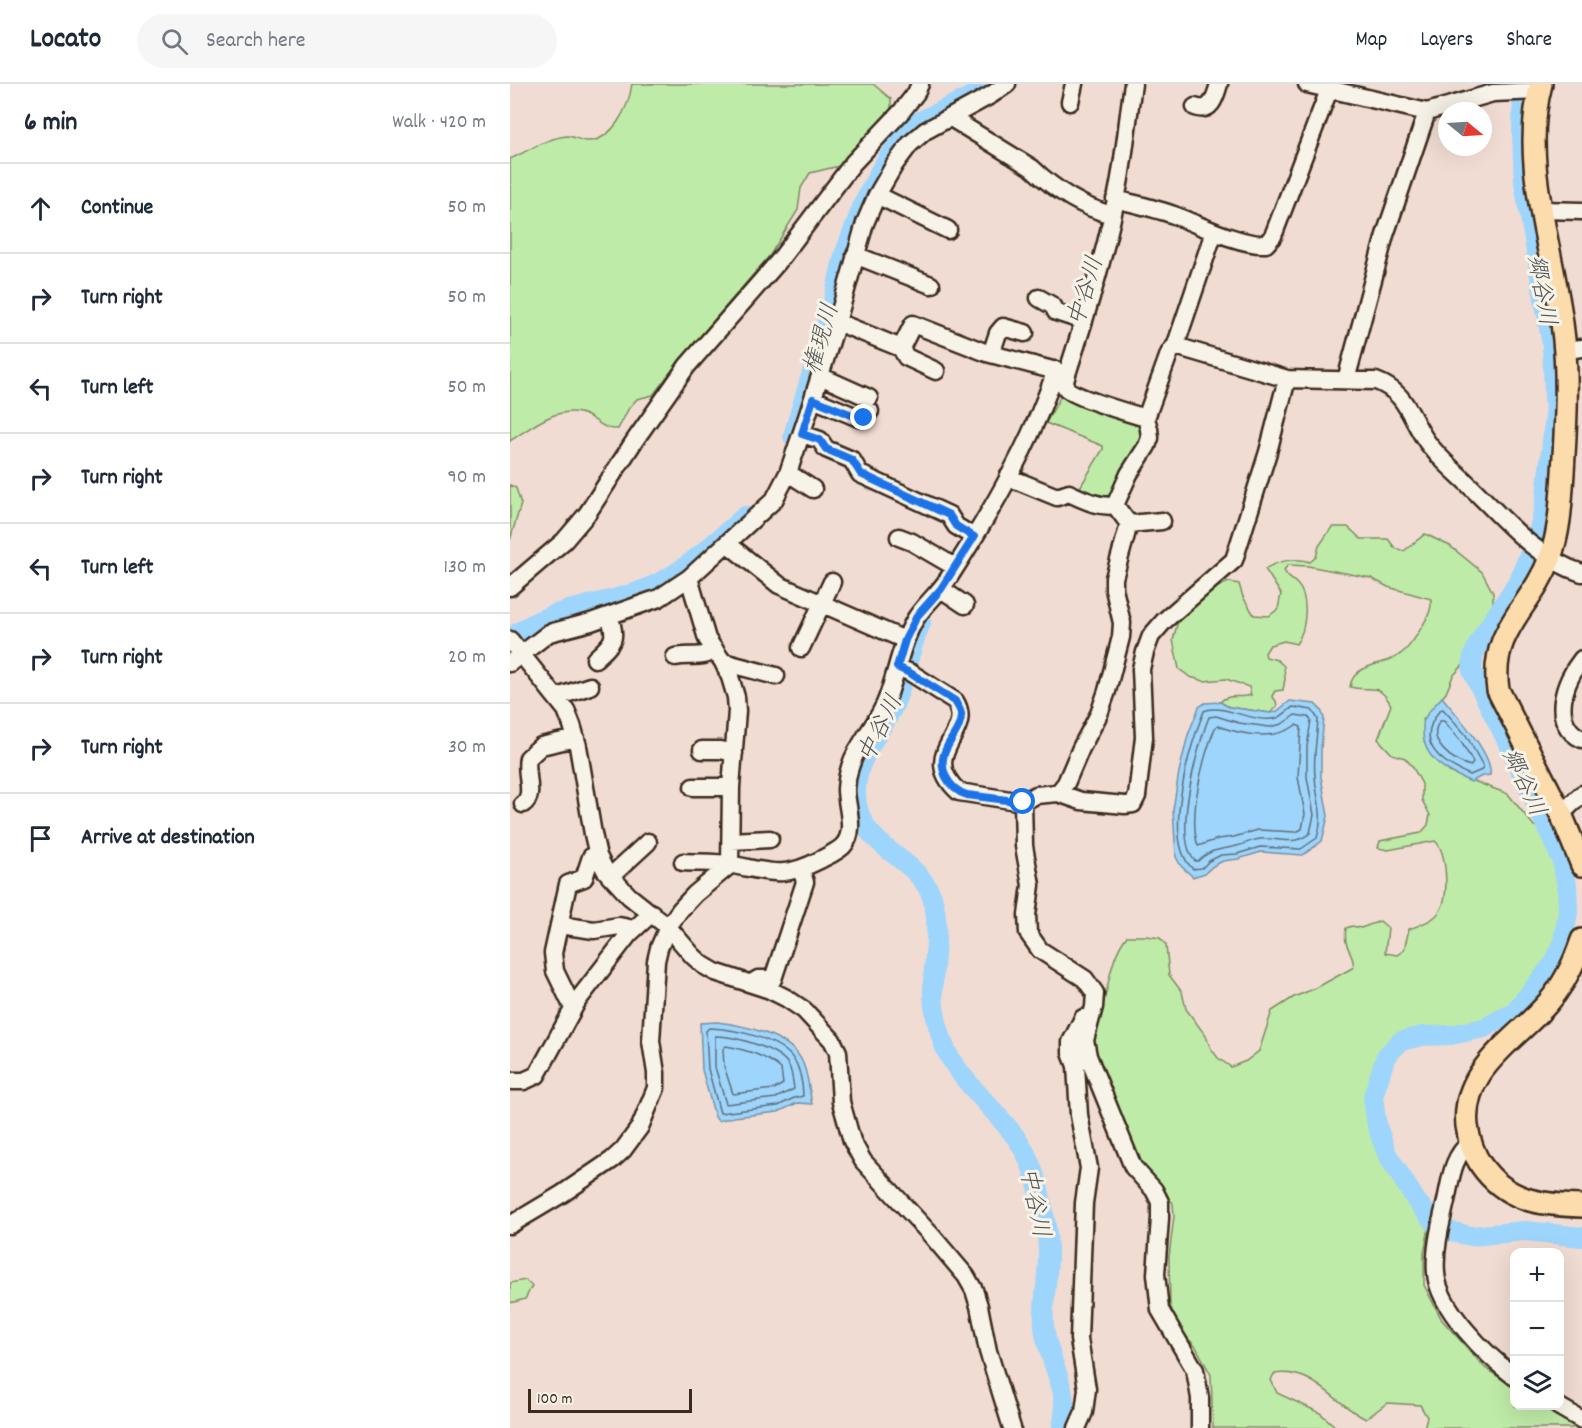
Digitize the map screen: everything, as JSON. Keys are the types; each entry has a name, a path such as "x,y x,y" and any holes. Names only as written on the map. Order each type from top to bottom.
{"main road":[{"path":"1537,89 1535,119 1537,180 1558,294 1574,349 1567,394 1557,532 1544,554 1539,581 1503,637 1496,672 1498,690 1561,814 1581,860"},
{"path":"1582,940 1572,966 1556,993 1498,1051 1477,1079 1467,1108 1470,1143 1484,1169 1502,1188 1517,1196 1543,1204 1582,1206"}],"street":[{"path":"510,587 564,541 587,514 687,366 778,262 853,163 901,112 920,84"},
{"path":"1007,84 925,131 910,144 877,195 864,223 837,322 802,434 788,473 774,500 689,578 659,598 609,616 549,633 515,651 566,710 576,738 597,853 610,877 629,896 668,927 703,965 715,972 778,994 804,1010 832,1040 838,1052 841,1102 852,1141 863,1161 932,1236 966,1276 974,1290 980,1306 988,1351 1012,1428"},
{"path":"1070,102 1074,84"},
{"path":"683,862 730,865 764,872 785,873 801,869 844,845 849,836 846,787 852,761 884,708 902,669 905,640 926,614 1012,479 1046,399 1061,372 1080,319 1110,211 1133,84"},
{"path":"1195,107 1203,110 1208,108 1219,84"},
{"path":"1307,84 1427,112 1511,89 1537,89"},
{"path":"1373,100 1378,84"},
{"path":"951,118 1032,168 1081,204 1110,211 1171,214 1214,232 1262,245 1270,241 1329,90"},
{"path":"1346,380 1385,235 1427,112"},
{"path":"877,195 948,230"},
{"path":"1542,210 1582,211"},
{"path":"1116,505 1123,486 1150,438 1146,418 1169,354 1175,347 1214,232"},
{"path":"855,255 931,285"},
{"path":"1039,298 1053,306 1056,312 1080,319"},
{"path":"837,322 901,348 906,357 936,370"},
{"path":"901,348 913,324 991,354 1061,372"},
{"path":"991,354 998,333 1003,327 1025,333"},
{"path":"1175,347 1182,347 1287,379 1376,381 1388,386 1396,392 1426,440 1445,462 1525,539 1544,554 1582,573"},
{"path":"1061,372 1067,389 1078,395 1146,418"},
{"path":"813,399 859,418 864,418 870,405 820,376"},
{"path":"902,669 955,701 959,708 960,721 948,744 942,764 952,787 959,792 1023,802 1036,795 1058,793 1081,801 1133,804 1137,796 1144,736 1141,669 1145,652 1152,636 1164,621 1234,560 1268,452 1287,379"},
{"path":"802,434 820,440 826,449 852,460 861,474 949,515 956,526 974,537"},
{"path":"788,473 813,489"},
{"path":"1012,479 1057,497 1070,493 1077,498 1102,505 1116,505"},
{"path":"1058,793 1066,783 1099,714 1121,637 1122,623 1114,589 1114,578 1129,525 1116,505"},
{"path":"1129,525 1162,521"},
{"path":"899,537 955,567"},
{"path":"728,544 779,585 905,640"},
{"path":"689,578 707,639 730,677 737,711 731,787 730,865"},
{"path":"801,648 832,582"},
{"path":"941,589 965,605"},
{"path":"601,659 614,638 609,616"},
{"path":"675,657 683,655 719,656 776,676"},
{"path":"1582,659 1569,680 1563,715 1569,731 1582,739"},
{"path":"557,697 590,686"},
{"path":"523,804 529,797 530,789 526,775 528,758 542,746 576,738"},
{"path":"702,750 734,753"},
{"path":"693,787 731,787"},
{"path":"1561,814 1582,794"},
{"path":"1023,802 1024,846 1031,885 1027,915 1028,933 1040,950 1085,979 1095,993 1094,1007 1085,1040 1088,1056 1133,1167 1154,1190 1160,1202 1156,1274 1160,1310 1195,1370 1200,1398 1200,1428"},
{"path":"730,840 770,839"},
{"path":"610,877 648,842"},
{"path":"573,1008 555,971 553,953 568,884 584,878 591,857 597,853"},
{"path":"510,1225 562,1194 612,1160 623,1150 640,1127 656,1088 651,1041 656,961 659,948 668,927 695,894 730,865"},
{"path":"752,984 758,978 773,979 805,882 801,869"},
{"path":"510,1082 524,1081 537,1075 573,1008 634,929 652,914"},
{"path":"559,925 594,930 619,926 634,929"},
{"path":"1077,1428 1084,1412 1087,1389 1079,1339 1084,1203 1089,1168 1079,1115 1076,1066 1071,1053 1071,1042 1095,993"},
{"path":"1470,1143 1460,1151 1456,1162 1441,1230 1435,1271 1443,1298 1483,1350 1510,1373"},
{"path":"1564,1410 1582,1420"}],"green space":[{"path":"632,84 873,84 891,99 891,110 839,166 810,173 801,188 798,210 770,255 679,361 653,395 637,399 629,408 618,429 605,427 578,412 568,412 537,423 510,441 510,159 559,137 569,136 585,141 604,136 618,122"},
{"path":"1062,394 1144,424 1146,431 1110,503 1076,494 1103,446 1046,423"},
{"path":"510,485 516,488 521,504 510,540"},
{"path":"1332,527 1348,527 1361,539 1388,539 1395,548 1404,551 1425,534 1450,546 1482,572 1493,593 1493,607 1473,638 1464,664 1453,676 1446,693 1423,720 1449,772 1508,794 1534,826 1550,827 1568,879 1571,910 1564,945 1549,978 1520,1013 1490,1033 1406,1042 1389,1056 1377,1096 1389,1149 1413,1193 1431,1217 1424,1254 1424,1285 1442,1320 1485,1368 1510,1384 1510,1410 1550,1410 1579,1428 1424,1428 1427,1417 1420,1405 1387,1403 1366,1419 1312,1381 1288,1373 1274,1374 1271,1380 1277,1393 1320,1413 1337,1428 1213,1428 1211,1375 1196,1347 1180,1330 1170,1305 1169,1257 1174,1216 1173,1203 1131,1155 1093,1044 1113,963 1127,936 1160,938 1166,945 1169,975 1182,992 1186,1009 1206,1036 1218,1058 1231,1067 1246,1061 1259,1051 1272,1011 1294,997 1354,967 1347,945 1346,928 1352,926 1361,928 1380,921 1388,928 1385,953 1397,955 1404,950 1409,929 1432,919 1441,909 1444,902 1446,874 1442,854 1435,841 1388,850 1378,848 1380,841 1421,833 1428,825 1430,815 1422,800 1422,784 1412,766 1405,758 1392,754 1378,739 1391,705 1386,697 1377,690 1350,687 1357,673 1392,659 1406,649 1428,616 1431,599 1388,587 1371,578 1308,566 1288,565 1284,570 1285,573 1297,584 1304,597 1304,623 1296,644 1284,641 1270,645 1265,653 1266,657 1277,660 1284,666 1283,690 1275,691 1272,696 1277,706 1270,713 1229,707 1220,702 1230,697 1251,695 1249,687 1226,679 1204,681 1190,677 1179,669 1173,640 1178,621 1215,588 1229,582 1239,584 1243,597 1254,615 1269,616 1278,609 1281,594 1265,569 1287,561 1310,562 1316,557 1319,546"},
{"path":"525,1280 532,1286 525,1299 510,1303 510,1283"}],"water":[{"path":"1442,697 1480,746 1490,767 1490,775 1482,776 1471,782 1445,769 1427,749 1424,740 1424,721 1429,711"},
{"path":"1290,701 1315,704 1321,710 1324,718 1321,777 1328,816 1322,841 1303,855 1261,852 1223,861 1205,873 1193,877 1181,866 1176,857 1173,810 1188,735 1199,707 1205,703 1220,702 1229,707 1270,713 1276,712"},
{"path":"717,1022 763,1032 794,1050 805,1069 812,1104 797,1103 778,1112 718,1121 702,1070 700,1023"}],"waterway":[{"name":"権現川","path":"793,436 833,303 844,255 864,202 882,167 901,139 916,123 978,93 991,84"},
{"name":"郷谷川","path":"1523,84 1524,182 1552,345 1555,416 1545,504 1538,534 1518,582 1481,638 1473,656 1472,671 1562,860 1567,886 1568,912 1563,941 1555,962 1514,1012 1484,1028 1451,1035 1422,1036 1401,1041 1386,1056 1373,1097 1377,1126 1387,1154 1417,1202 1434,1222 1449,1231 1471,1236 1525,1231 1582,1237"},
{"name":"権現川","path":"510,639 543,619 632,594 663,581 700,555 745,516"},
{"name":"中谷川","path":"921,623 894,705 859,769 856,795 859,813 877,840 914,871 925,883 932,897 936,920 933,999 944,1045 958,1070 1019,1142 1036,1179 1046,1224 1048,1250 1044,1327 1062,1389 1064,1401 1062,1428"}],"route":[{"path":"864,418 813,399 802,434 820,440 826,449 852,460 861,474 949,515 956,526 974,537 941,589 917,616 905,640 897,667 955,701 959,708 960,721 948,744 942,764 952,787 967,795 1023,802"}]}
